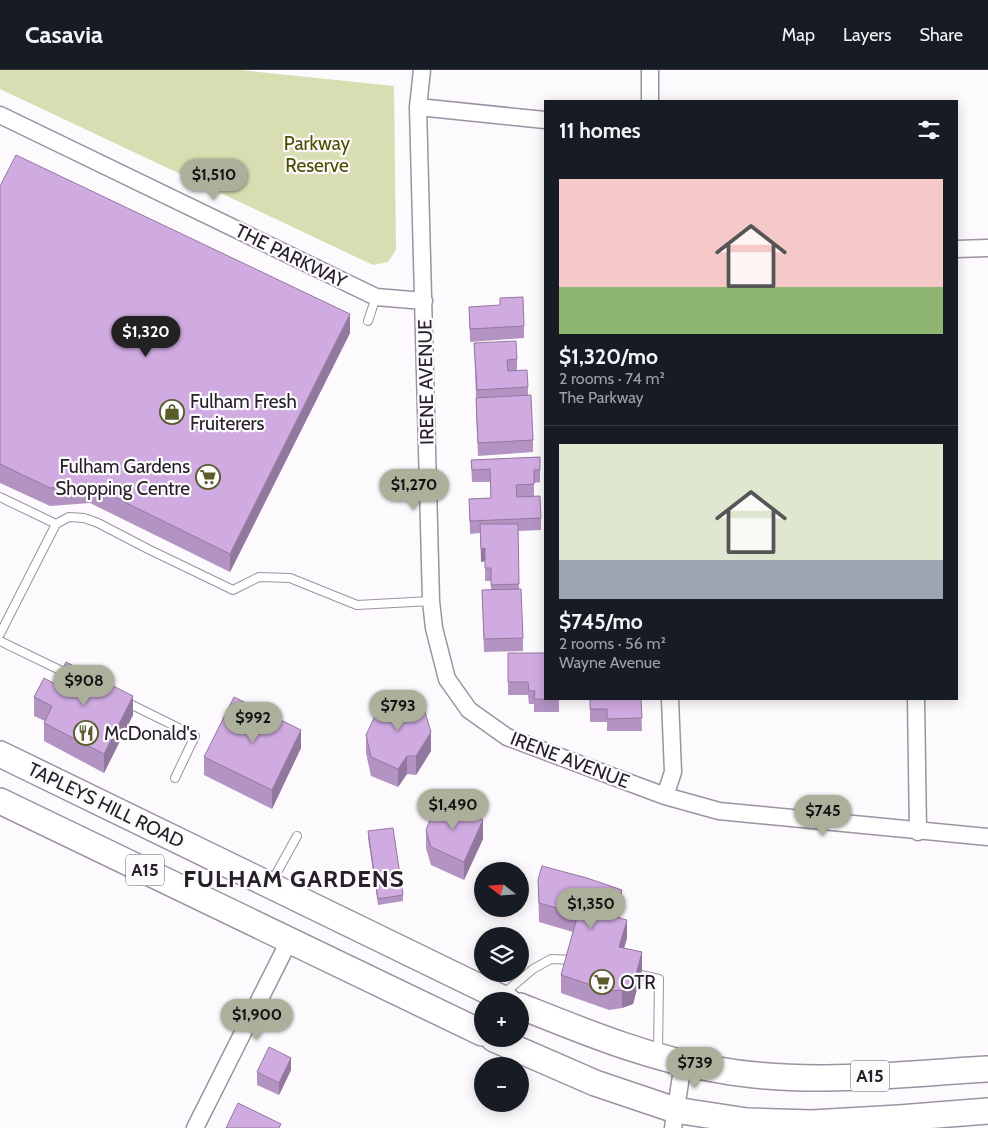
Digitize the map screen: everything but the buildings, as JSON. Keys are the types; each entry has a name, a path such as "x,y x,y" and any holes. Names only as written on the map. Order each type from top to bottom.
{"main road":[{"name":"TAPLEYS HILL ROAD","path":"0,754 489,992"},
{"name":"A15","path":"0,801 474,1029"},
{"name":"TAPLEYS HILL ROAD","path":"529,1010 612,1043 683,1063 753,1075 817,1078 988,1069"},
{"name":"A15","path":"512,1047 674,1119 812,1123 988,1111"}],"street":[{"name":"IRENE AVENUE","path":"422,70 418,106 431,601 434,628 447,679 469,710 507,737 665,796 719,811 918,832 988,837"},
{"path":"650,70 650,100"},
{"path":"418,106 544,120"},
{"name":"THE PARKWAY","path":"0,115 376,297 424,301"},
{"path":"958,250 988,248"},
{"path":"665,796 673,772 670,700"},
{"path":"916,700 918,832"},
{"path":"195,1128 290,939"},
{"path":"674,1119 683,1063"}],"lane":[{"path":"368,321 376,297"},
{"path":"0,497 56,524"},
{"path":"0,634 56,524 69,517 84,518 98,522 148,549 233,590 259,577 290,578 357,605 431,601"},
{"path":"0,641 74,677"},
{"path":"114,696 195,736 175,778"},
{"path":"270,885 297,836"},
{"path":"516,992 533,969 551,959 581,962"},
{"path":"620,971 659,979 658,1056"}],"green space":[{"name":"Parkway Reserve","path":"0,70 240,70 394,86 396,250 388,262 373,265 0,89"}],"place":[{"name":"Fulham Fresh Fruiterers","path":"172,412"},
{"name":"Fulham Gardens Shopping Centre","path":"208,477"},
{"name":"McDonald's","path":"86,733"},
{"name":"OTR","path":"602,982"}],"district":[{"name":"FULHAM GARDENS","path":"294,878"}]}
